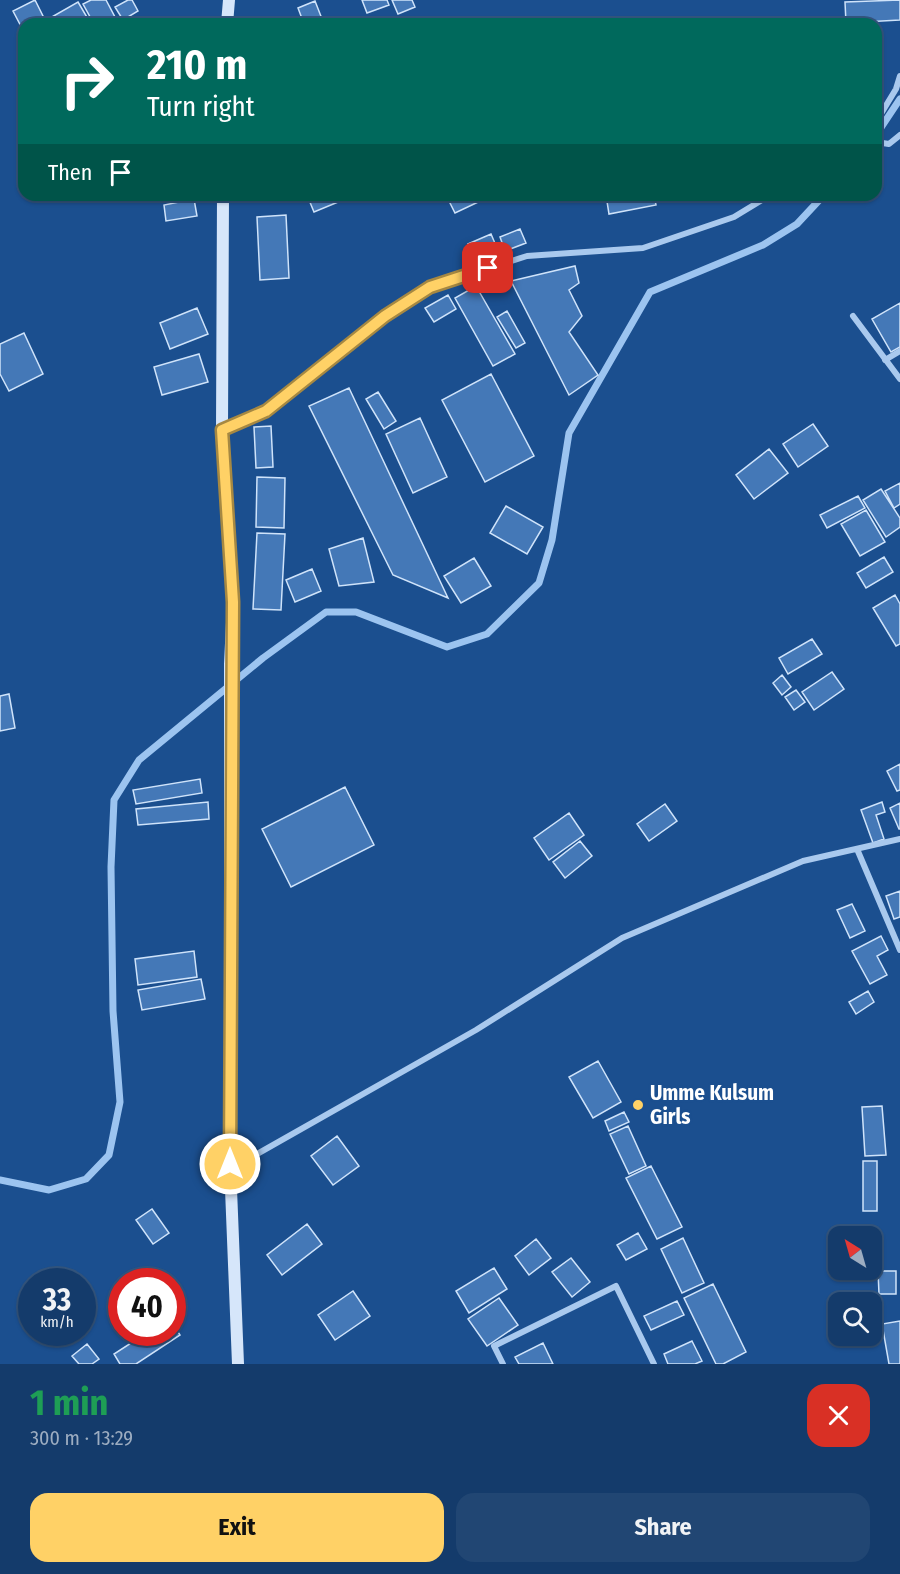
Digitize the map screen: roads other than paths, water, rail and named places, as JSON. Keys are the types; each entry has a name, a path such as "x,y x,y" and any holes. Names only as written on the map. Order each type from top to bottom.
{"street":[{"path":"228,18 229,0"},
{"path":"882,112 896,89 900,76"},
{"path":"882,143 889,144 900,135"},
{"path":"223,201 222,430 233,602 230,1164 238,1364"},
{"path":"222,430 266,411 385,316 430,287 527,256 643,248 734,217 760,201"},
{"path":"853,316 900,379"},
{"path":"885,360 900,351"},
{"path":"230,1164 250,1158 456,1042 622,938 803,861 900,839"},
{"path":"857,849 900,950"},
{"path":"503,1364 494,1346 616,1286 654,1364"}],"waterway":[{"path":"882,126 900,99"},
{"path":"0,1180 49,1190 86,1179 109,1155 120,1102 113,1011 111,867 114,800 139,760 263,658 326,612 356,612 447,647 487,634 539,583 552,540 569,433 650,292 763,245 797,224 818,201"}],"place":[{"name":"Umme Kulsum Girls","path":"638,1105"}]}
